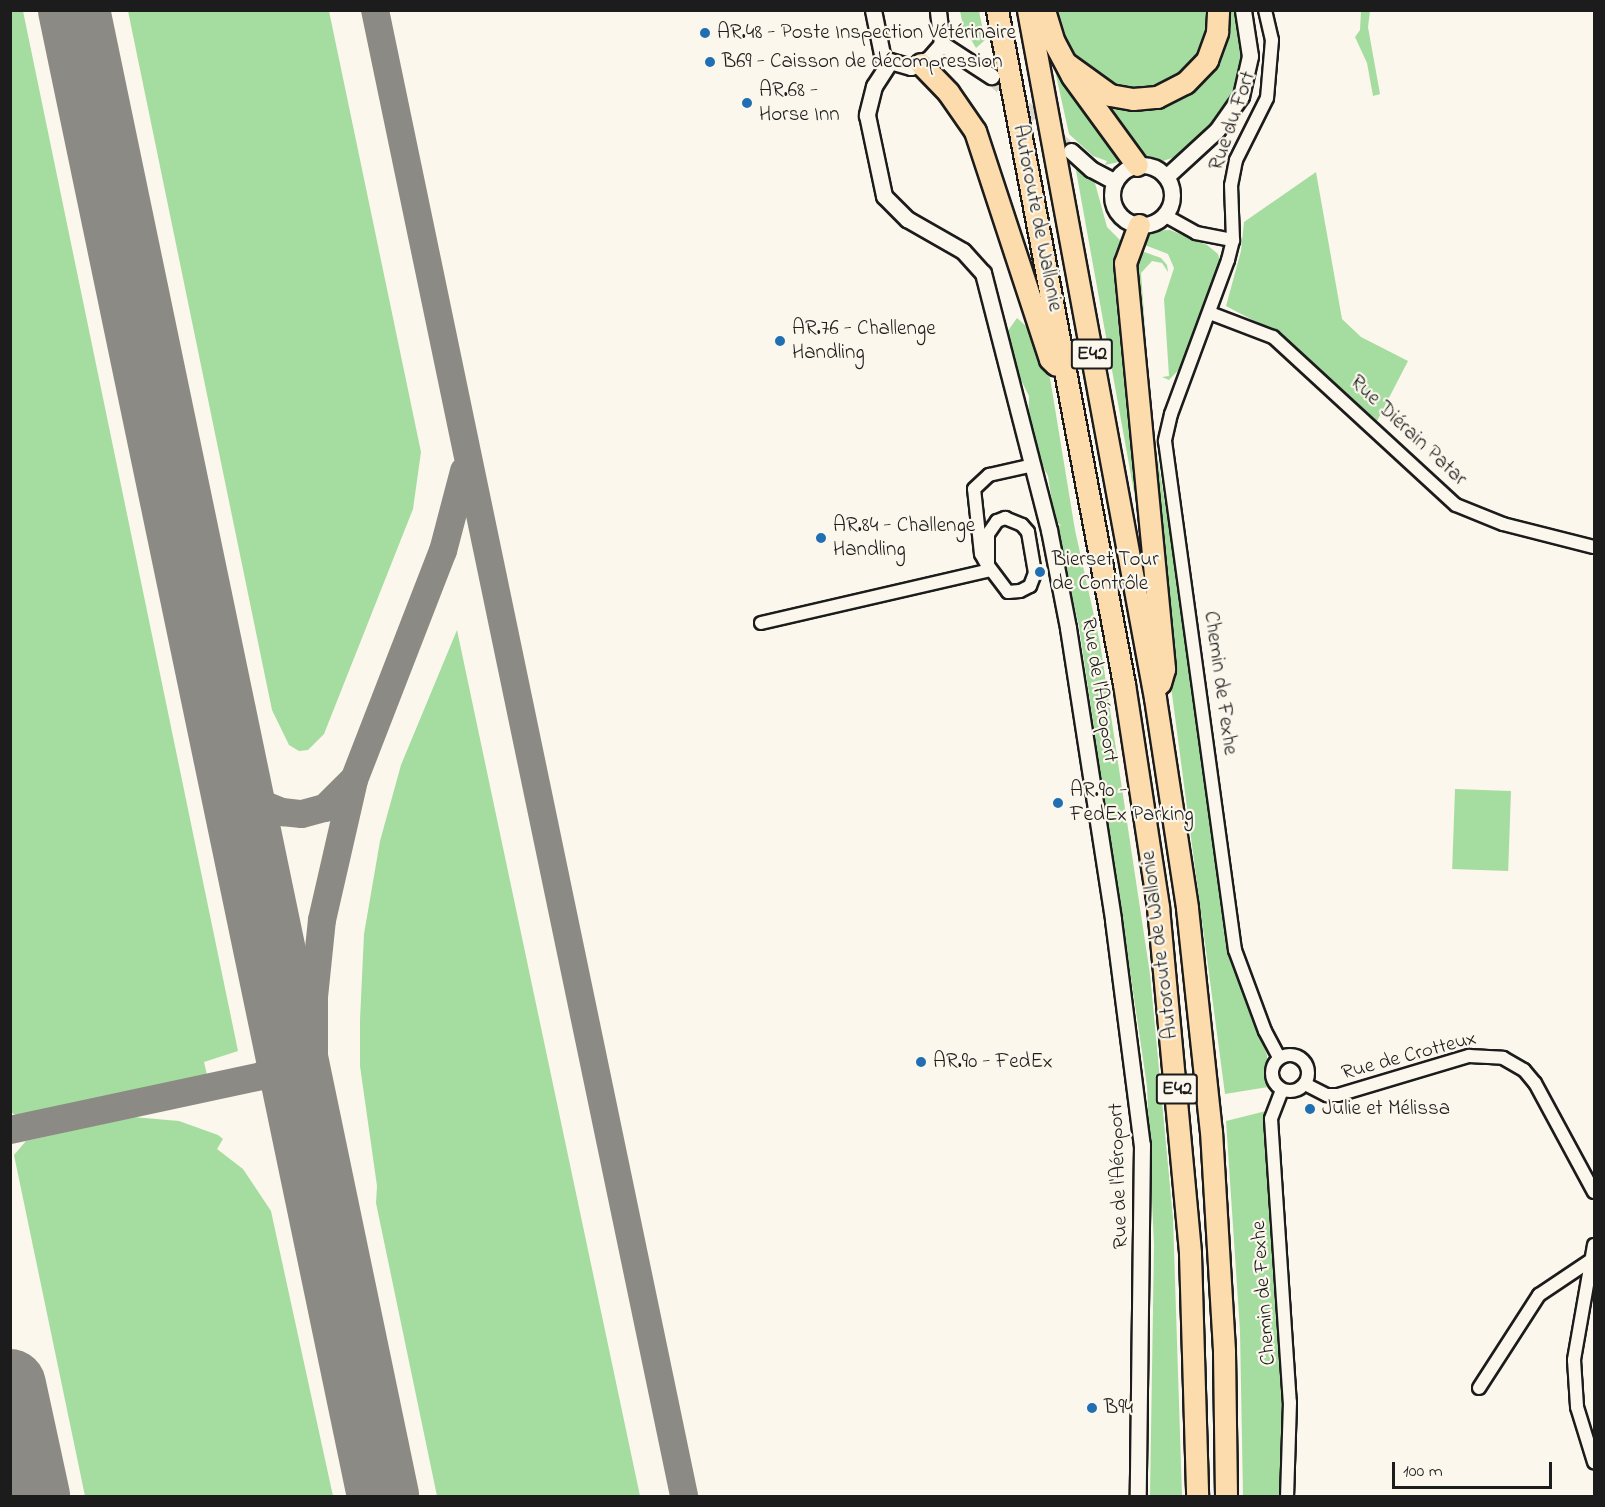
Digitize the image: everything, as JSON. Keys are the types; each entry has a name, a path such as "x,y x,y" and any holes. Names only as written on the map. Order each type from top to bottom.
{"highway":[{"name":"Autoroute de Wallonie","path":"997,10 1124,684 1158,907 1183,1152 1197,1497"},
{"name":"Autoroute de Wallonie","path":"1028,10 1155,698 1187,908 1211,1131 1224,1352 1226,1497"},
{"path":"1044,10 1054,42 1067,64 1137,165"},
{"path":"1067,64 1110,95 1133,99 1158,97 1185,83 1207,60 1217,32 1218,10"},
{"path":"921,64 948,92 975,131 1050,359 1067,377"},
{"path":"1139,225 1125,263 1164,669 1155,698"}],"street":[{"path":"873,10 881,54 889,63 911,67 921,64 942,44"},
{"path":"938,10 942,44"},
{"path":"1167,176 1217,130 1241,96 1250,56 1243,10"},
{"name":"Rue du Fort","path":"1210,313 1233,240 1231,185 1236,160 1266,98 1272,70 1272,40 1265,10"},
{"path":"942,44 991,76"},
{"name":"Rue de l'Aéroport","path":"889,63 871,93 867,115 884,196 907,219 963,251 983,273 1033,465 1068,628 1141,1130 1143,1242 1138,1497"},
{"path":"1071,151 1091,169 1114,182"},
{"path":"1137,165 1153,166 1167,176 1173,196 1164,215 1139,225 1122,217 1116,210 1114,182 1120,174 1137,165"},
{"path":"1164,215 1185,229 1233,240"},
{"name":"Rue Diérain Patar","path":"1210,313 1273,337 1456,505 1503,524 1594,547"},
{"name":"Chemin de Fexhe","path":"1210,313 1172,414 1165,441 1235,950 1265,1031 1279,1057"},
{"path":"990,570 988,534 997,521 1013,520 1028,532 1035,573 1030,586 1008,592 990,570 981,554 974,489 989,475 1033,465"},
{"path":"761,623 990,570"},
{"name":"Rue de Crotteux","path":"1305,1084 1327,1095 1338,1095 1469,1056 1503,1058 1524,1070 1535,1083 1594,1192"},
{"path":"1279,1057 1300,1058 1308,1070 1305,1084 1294,1091 1282,1090 1271,1074 1279,1057"},
{"name":"Chemin de Fexhe","path":"1282,1090 1271,1119 1290,1402 1287,1497"},
{"path":"1594,1245 1594,1258 1574,1360 1577,1407 1594,1462"},
{"path":"1479,1388 1539,1295 1594,1258"}],"green space":[{"path":"1213,10 1205,52 1171,86 1115,91 1073,56 1053,11"},
{"path":"10,11 23,11 238,1051 204,1062 207,1075 16,1115 10,1112"},
{"path":"128,11 329,11 421,452 413,509 324,734 308,750 299,751 289,745 272,710"},
{"path":"960,11 979,11 985,40 976,48 963,26"},
{"path":"1223,11 1236,11 1243,60 1231,101 1223,114 1181,155 1163,161 1148,157 1139,152 1096,95 1183,92"},
{"path":"1361,11 1370,11 1368,27 1380,94 1373,96 1367,63 1355,37 1360,30"},
{"path":"1052,57 1128,160 1105,165 1107,161 1093,156 1069,134"},
{"path":"1075,165 1095,183 1107,227 1122,242 1145,553"},
{"path":"1316,172 1342,319 1361,337 1408,361 1377,421 1285,337 1226,306 1241,251 1244,222"},
{"path":"1170,230 1207,245 1218,254 1220,261 1183,365 1169,380 1162,377 1169,376 1164,299 1174,268 1168,254 1137,242 1150,231"},
{"path":"1136,249 1161,258 1167,265 1168,272 1162,263 1152,261 1141,273 1152,424 1189,649 1229,955 1267,1055 1268,1087 1225,1094 1168,664"},
{"path":"1017,318 1027,327 1050,378 1075,530 1100,643 1150,974 1173,1218 1182,1496 1150,1496 1154,1245 1147,1086 1079,626 1055,524 1062,526 1055,521 1048,476 1028,438 1029,396 1015,368 1005,335"},
{"path":"457,630 640,1496 437,1496 376,1203 377,1186 360,1066 360,1020 364,934 380,841 401,765"},
{"path":"1455,789 1511,791 1508,871 1452,869"},
{"path":"1266,1111 1267,1177 1284,1396 1281,1496 1243,1496 1240,1331 1226,1121"},
{"path":"133,1117 179,1121 218,1135 223,1139 217,1149 243,1169 271,1211 333,1496 85,1496 14,1155 26,1141"}],"taxiway":[{"path":"375,10 684,1496"},
{"path":"347,1326 326,1201 314,1092 314,997 322,920 354,780 443,551 464,471"},
{"path":"229,749 245,788 262,804 282,812 302,814 325,808 352,781"},
{"path":"10,1130 276,1073 301,1054 313,1029"}],"runway":[{"path":"74,10 383,1496"},
{"path":"10,1385 34,1496"}],"tunnel":[{"path":"991,76 1071,151"}],"place":[{"name":"AR.48 - Poste Inspection Vétérinaire","path":"705,33"},
{"name":"B69 - Caisson de décompression","path":"710,62"},
{"name":"AR.68 - Horse Inn","path":"747,103"},
{"name":"AR.76 - Challenge Handling","path":"780,341"},
{"name":"AR.84 - Challenge Handling","path":"821,538"},
{"name":"Bierset Tour de Contrôle","path":"1040,572"},
{"name":"AR.90 - FedEx Parking","path":"1058,803"},
{"name":"AR.90 - FedEx","path":"921,1062"},
{"name":"Julie et Mélissa","path":"1310,1109"},
{"name":"B94","path":"1092,1408"}]}
